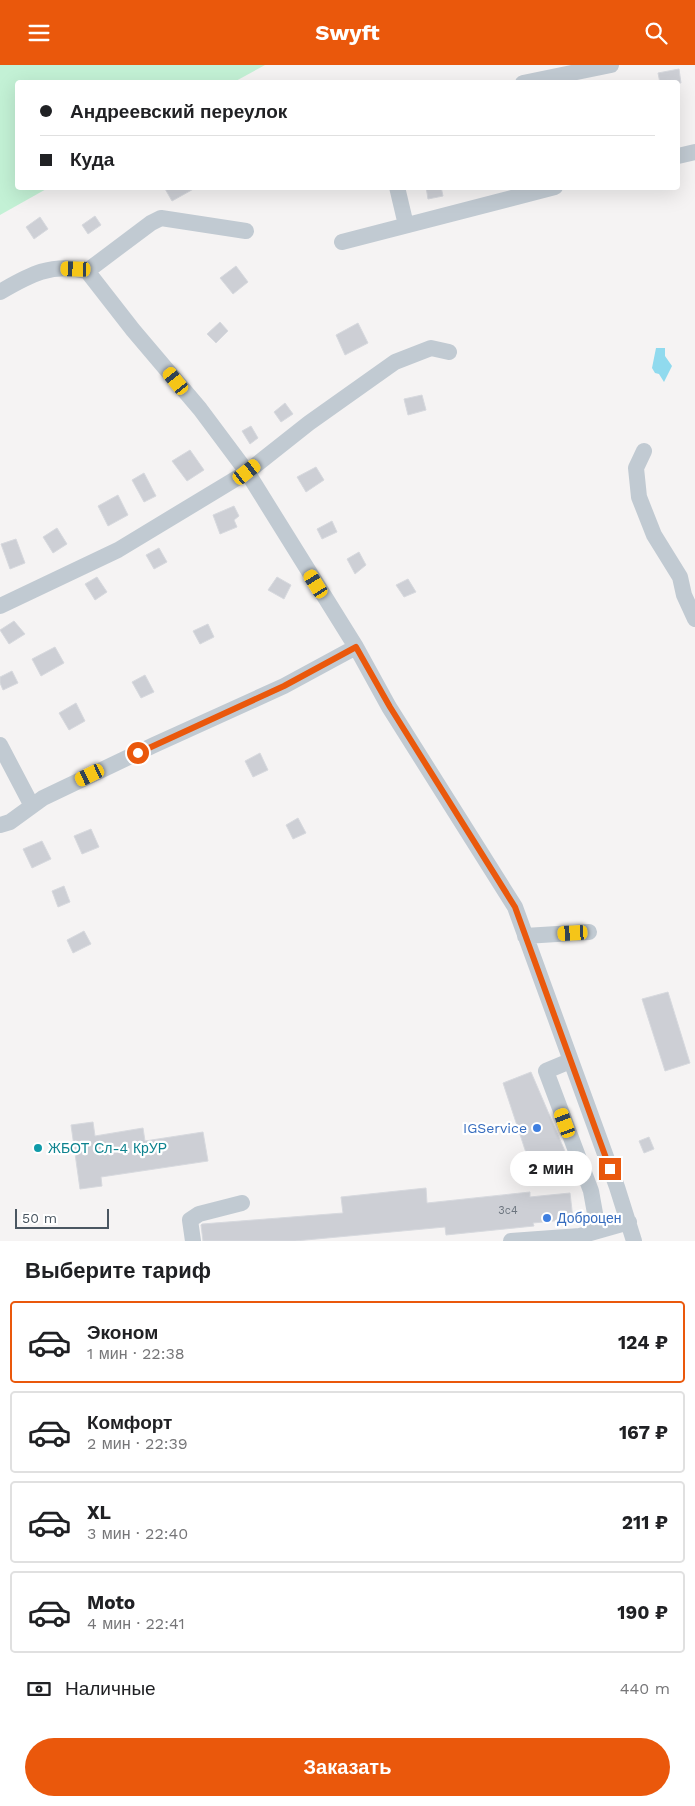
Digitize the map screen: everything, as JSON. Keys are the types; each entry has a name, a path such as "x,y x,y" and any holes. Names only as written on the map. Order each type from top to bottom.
{"street":[{"path":"538,80 611,65"},
{"path":"680,156 695,152"},
{"path":"398,190 406,225"},
{"path":"342,242 543,190"},
{"path":"86,271 151,223 161,218 246,231"},
{"path":"0,292 30,274 55,268 86,271 133,331 200,409 247,472 356,647 390,707 515,907 629,1221 634,1241"},
{"path":"0,606 118,550 247,472 309,423 395,362 430,348 449,352"},
{"path":"644,451 636,468 639,497 654,535 680,577 684,595 695,619"},
{"path":"0,825 10,822 43,798 284,686 356,647"},
{"path":"0,745 32,806"},
{"path":"525,936 589,932"},
{"path":"570,1061 546,1071 591,1191 598,1230"},
{"path":"193,1241 190,1220 199,1214 242,1203"},
{"path":"511,1241 580,1236 629,1221"}],"green space":[{"path":"0,65 265,65 238,80 15,80 15,190 44,190 0,215"}],"water":[{"path":"656,348 665,348 665,356 672,366 664,382 652,368"}],"building":[{"path":"679,69 681,83 680,80 659,80 658,73"},
{"path":"166,190 192,190 172,201"},
{"path":"426,190 442,190 443,196 428,199"},
{"path":"95,216 101,225 88,234 82,225"},
{"path":"40,217 48,229 34,239 26,227"},
{"path":"236,266 248,282 233,294 220,278"},
{"path":"220,322 228,331 216,343 207,334"},
{"path":"358,323 368,343 345,355 336,335"},
{"path":"422,395 426,410 408,415 404,399"},
{"path":"285,403 293,414 281,422 274,412"},
{"path":"251,426 258,438 250,444 242,431"},
{"path":"190,450 204,470 187,481 172,461"},
{"path":"316,467 324,480 306,492 297,477"},
{"path":"144,473 156,496 144,502 132,480"},
{"path":"118,495 128,515 108,526 98,506"},
{"path":"234,506 239,516 234,520 237,527 220,534 213,515"},
{"path":"332,521 337,532 322,539 317,529"},
{"path":"57,528 67,544 53,553 43,537"},
{"path":"16,539 25,563 10,569 1,544"},
{"path":"159,548 167,562 154,569 146,555"},
{"path":"359,552 366,565 355,574 347,559"},
{"path":"97,577 107,592 95,600 85,584"},
{"path":"277,577 291,585 284,599 268,590"},
{"path":"408,579 416,592 404,597 396,585"},
{"path":"14,621 25,634 9,644 0,630"},
{"path":"208,624 214,637 200,644 193,631"},
{"path":"55,647 64,663 41,676 32,659"},
{"path":"12,671 18,683 3,690 0,677"},
{"path":"145,675 154,692 141,698 132,682"},
{"path":"76,703 85,721 69,730 59,713"},
{"path":"260,753 268,770 253,777 245,761"},
{"path":"298,818 306,833 293,839 286,825"},
{"path":"91,829 99,847 82,854 74,836"},
{"path":"42,841 51,859 32,868 23,849"},
{"path":"64,886 70,902 58,907 52,891"},
{"path":"84,931 91,944 73,953 67,940"},
{"path":"668,992 690,1063 665,1071 642,999"},
{"name":"IGService","path":"531,1072 574,1174 534,1177 503,1083"},
{"path":"93,1122 95,1136 143,1128 145,1141 203,1132 208,1161 101,1177 102,1186 80,1189 71,1125"},
{"path":"649,1137 654,1149 644,1153 639,1141"},
{"path":"426,1188 427,1203 530,1192 530,1197 570,1193 573,1219 533,1223 534,1226 446,1235 445,1227 295,1241 203,1241 202,1224 343,1213 341,1197"}],"place":[{"name":"IGService","path":"537,1128"},
{"name":"ЖБОТ Сл-4 КрУР","path":"38,1148"},
{"name":"Доброцен","path":"547,1218"}],"route":[{"path":"138,753 284,686 356,647 390,707 515,907 610,1169"}]}
